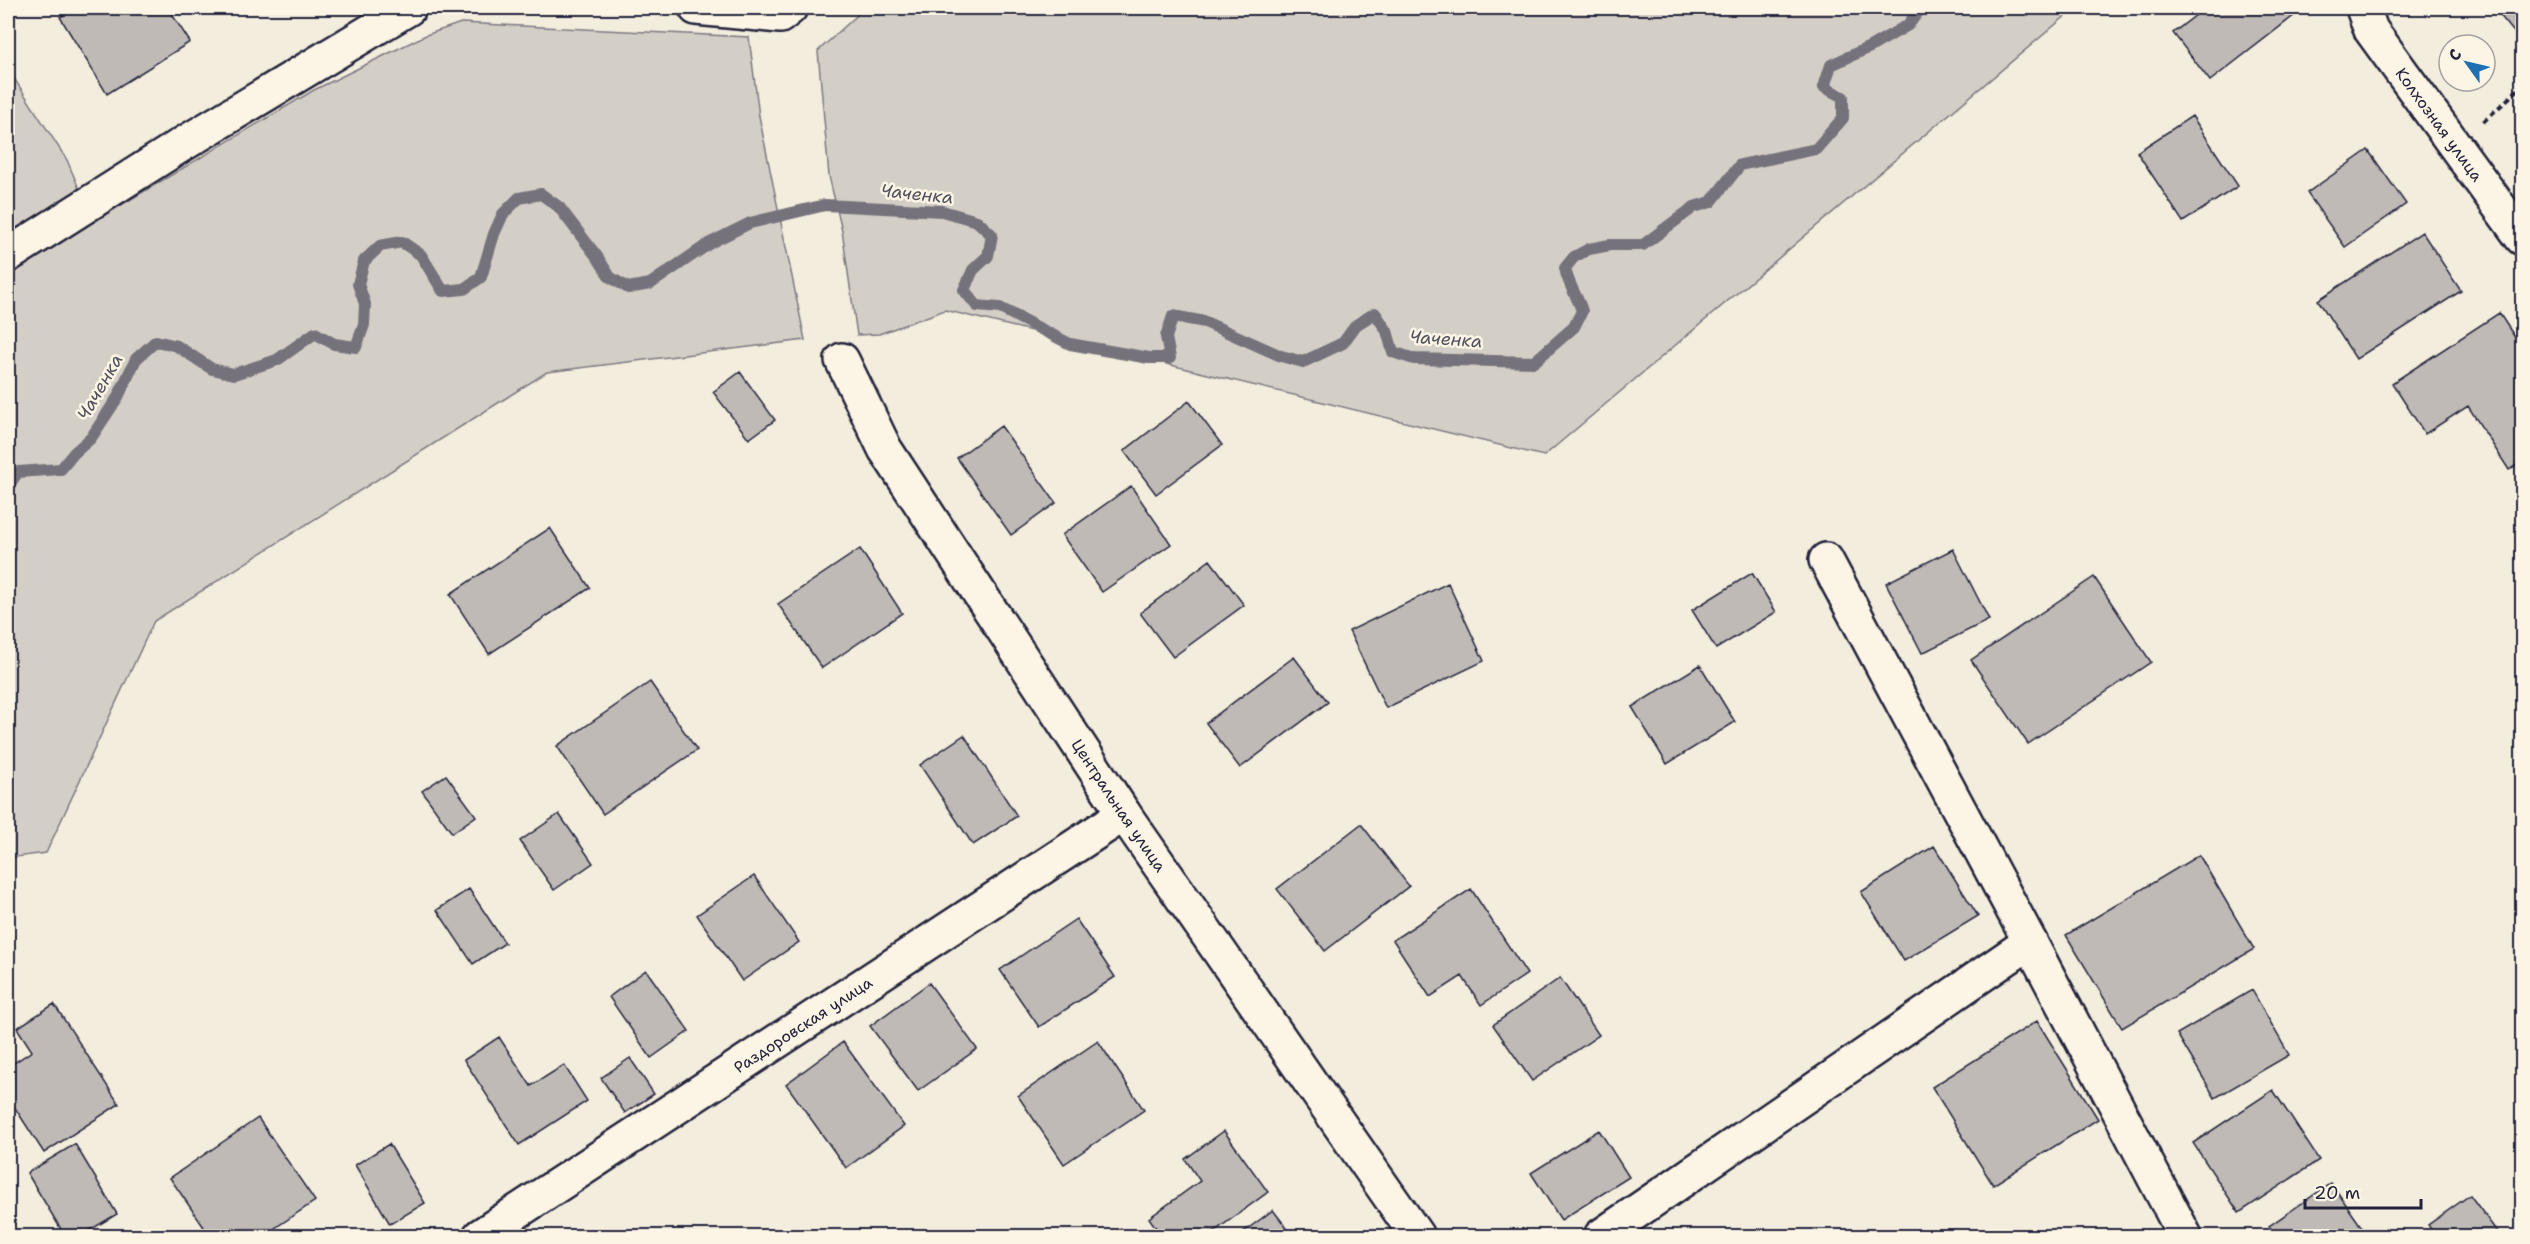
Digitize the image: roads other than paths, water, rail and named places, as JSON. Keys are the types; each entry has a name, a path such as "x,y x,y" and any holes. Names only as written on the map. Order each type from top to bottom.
{"street":[{"path":"8,255 178,147 409,8"},
{"path":"696,8 785,12"},
{"name":"Колхозная улица","path":"2363,8 2371,30 2523,237"},
{"name":"Центральная улица","path":"842,360 885,449 1124,814 1417,1236"},
{"path":"1826,560 2185,1236"},
{"name":"Раздоровская улица","path":"480,1236 1124,814"},
{"path":"1601,1236 2030,942"}],"waterway":[{"name":"Чаченка","path":"8,486 18,472 61,469 91,438 118,397 136,359 156,341 177,346 212,369 234,374 277,360 315,333 334,344 356,347 364,325 365,304 358,284 364,261 380,246 402,242 421,255 443,291 464,289 481,277 494,234 503,214 519,198 541,194 559,207 610,277 628,288 650,284 710,243 750,223 825,205 942,211 977,221 992,235 988,256 973,270 964,290 977,306 1000,308 1070,344 1149,358 1170,358 1166,337 1173,316 1205,322 1281,356 1303,362 1343,343 1356,325 1375,313 1387,331 1393,352 1414,359 1534,362 1574,327 1582,311 1565,268 1574,257 1589,249 1610,245 1643,245 1694,207 1711,202 1740,165 1816,149 1843,118 1843,97 1824,87 1831,65 1870,47 1908,25 1921,8"}]}
